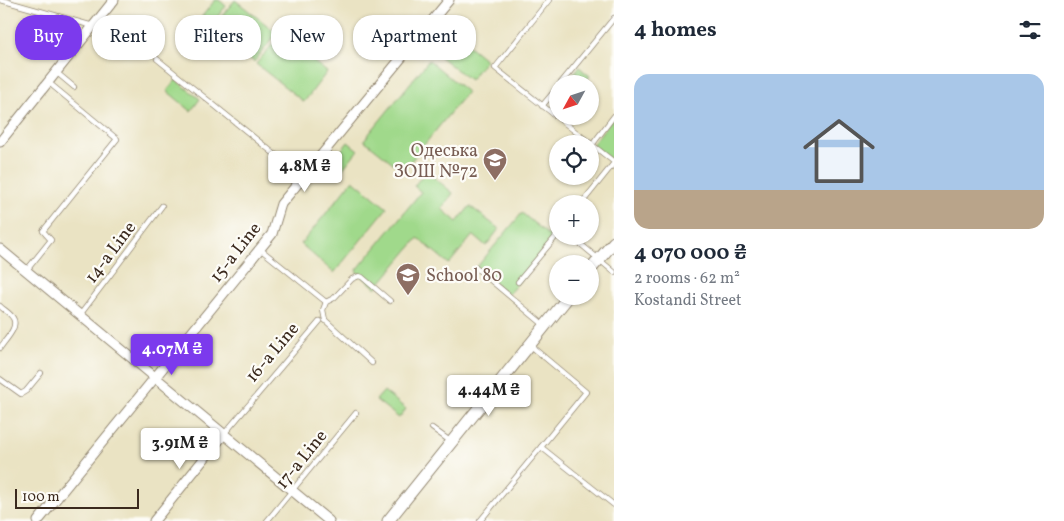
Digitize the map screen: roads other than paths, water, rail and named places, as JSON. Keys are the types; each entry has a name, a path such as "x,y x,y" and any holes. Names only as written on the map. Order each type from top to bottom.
{"street":[{"path":"102,15 114,0"},
{"name":"15-a Line","path":"38,521 272,234 281,204 449,0"},
{"path":"0,142 92,27"},
{"path":"599,260 614,242"},
{"path":"0,249 329,521"},
{"path":"388,521 562,305"},
{"name":"16-a Line","path":"154,521 224,434"}],"lane":[{"path":"1,0 92,26"},
{"path":"549,0 495,68 579,135"},
{"path":"567,75 614,18"},
{"path":"158,60 303,177"},
{"path":"56,72 73,83"},
{"path":"26,271 51,240 43,231 117,139 48,82"},
{"path":"542,106 549,98"},
{"path":"599,136 614,116"},
{"path":"588,195 614,163 599,151"},
{"name":"14-a Line","path":"80,316 162,206"},
{"path":"518,282 549,245"},
{"path":"582,245 593,255"},
{"path":"260,249 326,302"},
{"path":"599,260 614,272"},
{"path":"476,268 545,326"},
{"path":"372,364 325,320 323,310 326,302 334,298 352,279 358,276 362,277 390,301"},
{"path":"0,306 13,317 15,323 0,348"},
{"name":"16-a Line","path":"224,434 320,321"},
{"path":"480,521 586,392 530,345"},
{"path":"0,379 21,394 26,391 41,373"},
{"name":"17-a Line","path":"267,521 356,413"},
{"path":"432,428 451,442"},
{"path":"541,447 614,506"}],"place":[{"name":"Одеська ЗОШ №72","path":"495,181"},
{"name":"School 80","path":"408,296"}]}
